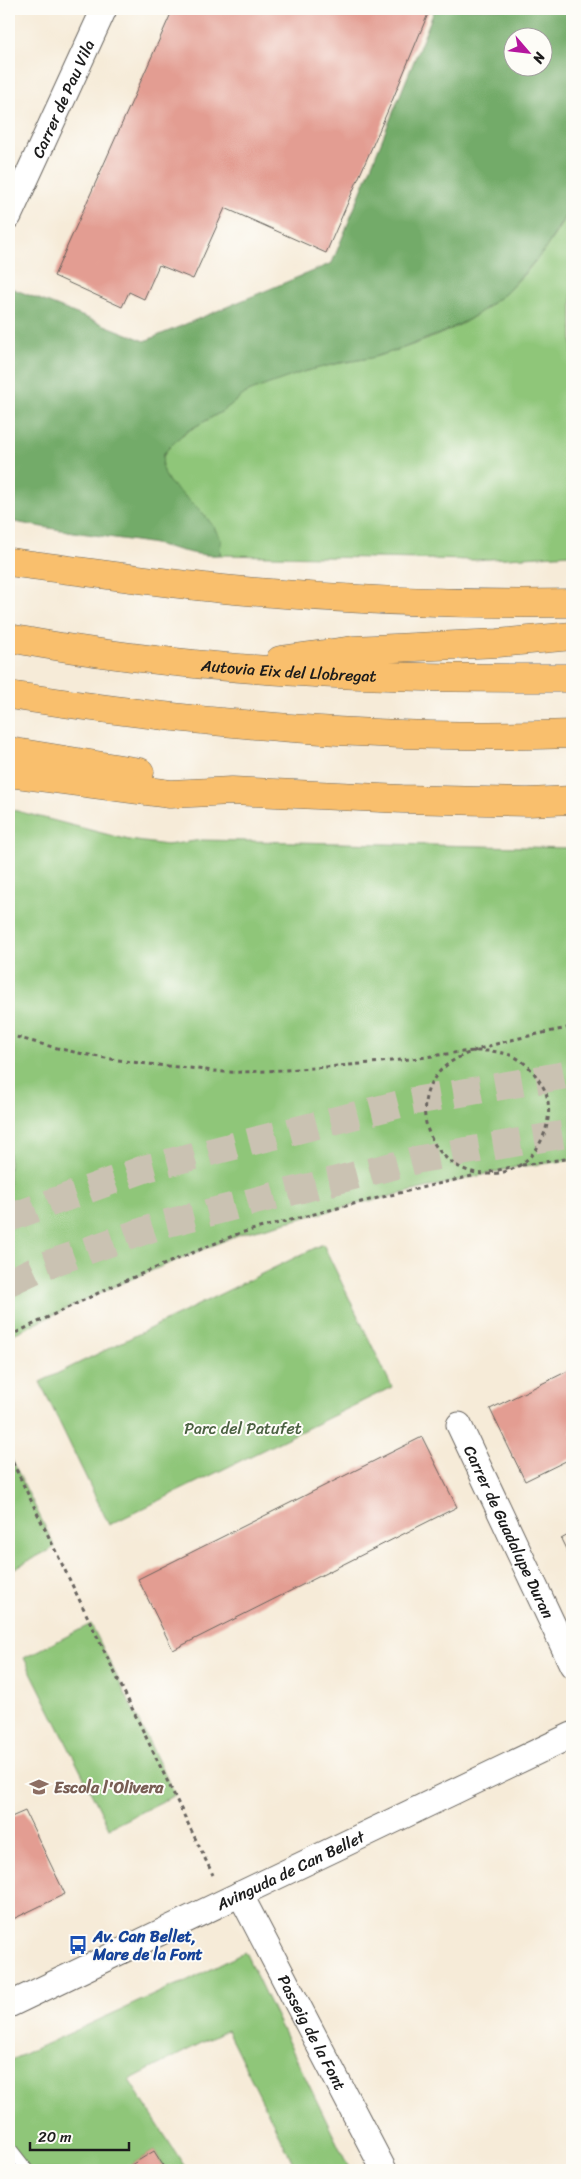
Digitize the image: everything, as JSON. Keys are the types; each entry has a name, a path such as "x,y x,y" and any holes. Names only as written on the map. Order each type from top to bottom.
{"highway":[{"path":"9,562 221,589 309,597 460,603 572,603"},
{"path":"224,668 353,650 498,643 572,636"},
{"name":"Autovia Eix del Llobregat","path":"9,638 112,655 224,668 335,676 465,679 572,678"},
{"path":"9,695 102,709 378,734 572,734"},
{"path":"9,750 177,778 232,791"},
{"path":"9,773 170,794 232,791 402,799 528,802 572,800"}],"street":[{"name":"Carrer de Pau Vila","path":"9,216 104,9"},
{"name":"Carrer de Guadalupe Duran","path":"459,1425 572,1665"},
{"name":"Avinguda de Can Bellet","path":"9,2005 572,1735"},
{"name":"Passeig de la Font","path":"233,1898 384,2170"}],"lane":[{"path":"9,2147 26,2170"}],"path":[{"path":"9,1035 84,1054 154,1065 238,1072 330,1067 471,1052 492,1050 512,1055 530,1068 545,1092 549,1113 544,1136 532,1155 519,1166 499,1174 476,1174 462,1170 444,1158 431,1141 425,1115 427,1094 433,1080 448,1064 471,1052 572,1027"},
{"path":"9,1336 117,1284 240,1233 361,1202 517,1166 572,1158"},
{"path":"9,1455 233,1898"}],"green space":[{"path":"435,9 572,9 572,205 544,251 506,293 470,319 444,332 398,350 371,358 339,363 303,372 261,387 246,393 223,411 184,433 163,454 162,469 169,482 202,512 214,527 221,540 220,555 192,553 149,543 9,521 9,292 11,288 145,341 332,263"},
{"path":"572,205 572,554 474,560 220,555 221,540 197,509 166,479 163,473 162,460 171,445 185,433 257,387 311,369 395,351 460,325 486,308 515,283 541,254"},
{"path":"9,809 129,840 167,845 202,840 572,848 572,1160 517,1167 361,1203 240,1234 117,1285 9,1336"},
{"name":"Parc del Patufet","path":"323,1244 392,1387 109,1525 40,1382"},
{"path":"9,1454 55,1547 9,1571"},
{"path":"91,1624 175,1795 109,1828 24,1658"},
{"path":"245,1952 350,2170 290,2170 295,2167 227,2030 129,2080 187,2170 166,2170 154,2151 123,2170 9,2170 9,2061 173,1986 186,1982"}],"building":[{"path":"173,9 430,9 326,253 225,208 193,279 159,265 144,299 129,292 122,307 54,276"},
{"path":"572,1369 572,1458 525,1481 490,1409"},
{"path":"422,1437 457,1507 173,1650 138,1579"},
{"path":"572,1533 572,1561 561,1539"},
{"name":"Escola l'Olivera","path":"25,1811 65,1894 9,1921 9,1818"},
{"path":"154,2151 166,2170 123,2170"}],"tunnel":[{"path":"9,1218 147,1168 408,1102 572,1074"},
{"path":"9,1282 43,1266 164,1224 420,1159 572,1133"}],"place":[{"name":"Escola l'Olivera","path":"39,1787"},
{"name":"Av. Can Bellet, Mare de la Font","path":"78,1945"}]}
